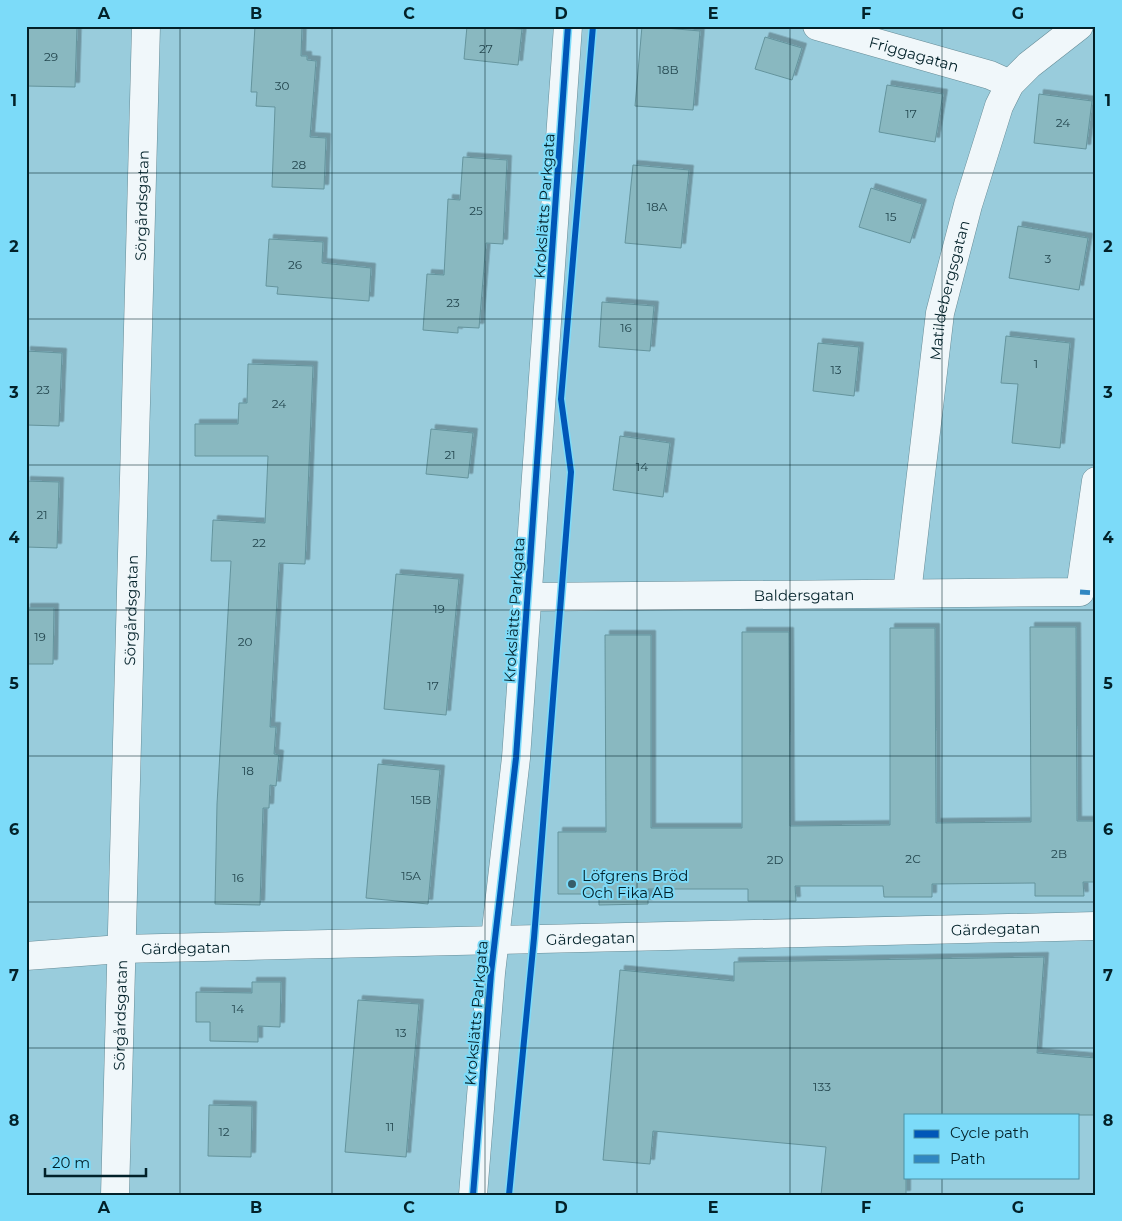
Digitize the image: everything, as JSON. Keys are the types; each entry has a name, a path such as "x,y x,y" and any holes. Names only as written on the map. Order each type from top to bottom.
{"street":[{"name":"Sörgårdsgatan","path":"115,1195 146,26"},
{"name":"Krokslätts Parkgata","path":"473,1195 495,939 516,758 568,26"},
{"name":"Friggagatan","path":"817,26 990,75 1010,84"},
{"name":"Matildebergsgatan","path":"907,593 940,314 948,276 971,196 1000,106 1010,84 1029,65 1079,26"},
{"name":"Baldersgatan","path":"528,596 1080,592 1096,481"},
{"name":"Gärdegatan","path":"26,956 121,949 1096,926"}],"building":[{"path":"26,26 77,26 75,87 26,86"},
{"path":"255,26 302,26 301,56 307,56 307,60 316,61 310,137 326,138 324,189 272,187 275,107 256,106 257,92 251,92"},
{"path":"467,26 522,29 518,65 464,59"},
{"path":"642,26 700,31 693,110 635,106"},
{"path":"765,37 802,48 792,80 755,69"},
{"path":"887,85 943,94 935,142 879,132"},
{"path":"1039,94 1092,101 1086,149 1034,143"},
{"path":"463,157 507,160 503,244 486,243 479,328 458,327 458,333 423,330 427,274 444,275 448,199 460,200"},
{"path":"633,165 689,170 681,248 625,243"},
{"path":"871,188 922,204 910,243 859,227"},
{"path":"1018,226 1088,238 1079,290 1009,278"},
{"path":"269,239 323,242 322,263 371,268 369,301 277,294 278,287 266,286"},
{"path":"602,302 654,306 650,351 599,347"},
{"path":"1006,336 1070,343 1060,448 1012,443 1018,384 1001,383"},
{"path":"818,343 859,347 854,396 813,391"},
{"path":"26,351 62,353 59,426 26,425"},
{"path":"248,364 313,366 305,564 279,563 270,727 276,727 274,754 279,755 276,786 270,785 269,808 263,808 260,905 215,904 217,804 231,561 211,561 213,520 265,523 268,456 195,456 195,424 238,424 239,403 247,403"},
{"path":"431,429 473,433 468,478 426,474"},
{"path":"620,436 670,443 663,497 613,490"},
{"path":"26,481 59,482 57,548 26,547"},
{"path":"396,574 459,579 446,715 384,709"},
{"path":"26,608 54,608 53,664 26,664"},
{"path":"1030,627 1076,627 1077,821 1096,821 1096,882 1083,882 1084,896 1035,896 1035,883 932,884 932,897 884,897 883,886 795,886 796,901 748,901 748,889 648,889 648,904 599,905 599,894 558,894 558,832 606,832 605,635 651,635 651,828 742,828 742,632 789,632 790,826 890,825 890,628 935,628 936,823 1031,822"},
{"path":"378,764 440,770 428,904 366,898"},
{"path":"1044,957 1037,1053 1096,1058 1096,1115 904,1114 904,1178 906,1178 906,1195 821,1195 826,1147 653,1131 650,1164 603,1160 620,970 734,981 734,962"},
{"path":"252,982 281,982 280,1027 258,1026 258,1042 210,1041 210,1022 196,1022 196,992 252,993"},
{"path":"358,1000 419,1004 406,1157 345,1152"},
{"path":"209,1105 252,1106 251,1157 208,1156"}],"marked path":[{"path":"1080,592 1096,593"}],"cycle path":[{"path":"473,1195 491,973 516,758 568,26"},
{"path":"509,1195 534,938 571,472 561,399 593,26"}],"place":[{"name":"Löfgrens Bröd Och Fika AB","path":"572,884"}]}
